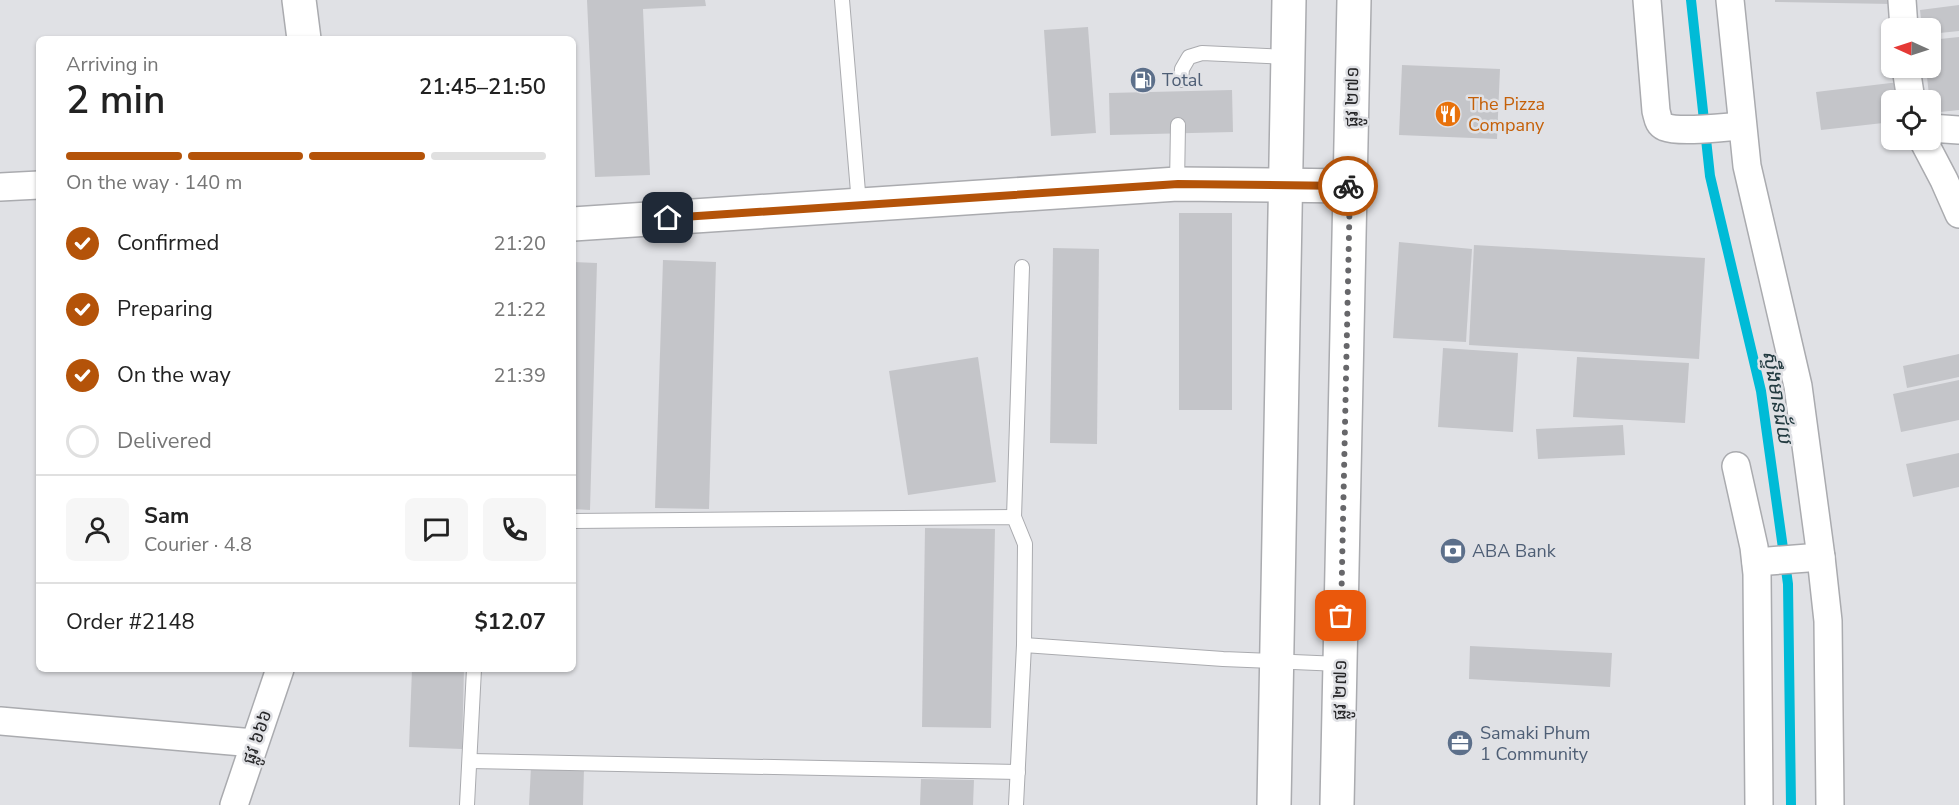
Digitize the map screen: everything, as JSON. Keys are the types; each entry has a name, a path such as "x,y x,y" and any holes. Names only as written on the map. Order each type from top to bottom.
{"main road":[{"path":"299,0 304,36"},
{"path":"1274,805 1289,0"},
{"name":"ផ្លូវ ២៧១","path":"1337,805 1354,0"},
{"path":"576,224 1178,184 1350,186"}],"street":[{"path":"1647,0 1656,111 1659,122 1664,127 1680,129 1732,127"},
{"path":"1730,0 1732,127 1747,166 1798,386 1811,557 1828,621 1830,805"},
{"path":"1902,0 1903,18"},
{"path":"1941,129 1959,130"},
{"path":"1928,150 1959,214"},
{"path":"0,187 36,185"},
{"path":"1736,466 1761,561 1759,805"},
{"path":"1761,561 1811,557"},
{"name":"ផ្លូវ ៦៦៦","path":"234,805 279,672"},
{"path":"0,721 254,743"}],"lane":[{"path":"842,0 859,204"},
{"path":"1181,80 1182,69 1189,57 1202,53 1288,57"},
{"path":"1178,125 1178,184"},
{"path":"1017,805 1024,645 1025,544 1014,517 1022,267"},
{"path":"576,521 1014,517"},
{"path":"1024,645 1223,659 1340,664"},
{"path":"467,805 474,672"},
{"path":"470,761 1018,772"}],"building":[{"path":"587,0 705,0 706,6 643,9 650,175 595,177"},
{"path":"1775,0 1892,0 1892,4 1775,2"},
{"path":"1959,5 1959,31 1941,33 1941,18 1921,18 1920,10"},
{"path":"1088,27 1096,133 1051,136 1044,30"},
{"path":"1959,37 1959,110 1941,112 1941,90 1928,90 1927,78 1941,78 1941,39"},
{"path":"1402,65 1500,69 1497,139 1399,135"},
{"path":"1899,82 1900,90 1881,90 1881,123 1821,130 1816,92"},
{"path":"1232,90 1233,132 1110,135 1109,93"},
{"path":"1179,213 1232,213 1232,410 1179,410"},
{"path":"1399,242 1472,249 1466,342 1393,338"},
{"path":"1474,245 1705,258 1699,359 1469,345"},
{"path":"1053,248 1099,249 1097,444 1050,443"},
{"path":"663,260 716,262 709,509 655,508"},
{"path":"576,262 597,263 590,510 576,509"},
{"path":"1443,348 1518,353 1513,432 1438,427"},
{"path":"1959,354 1959,377 1907,388 1903,366"},
{"path":"978,357 996,482 908,495 889,371"},
{"path":"1577,357 1689,363 1685,423 1573,417"},
{"path":"1959,380 1959,420 1901,432 1893,394"},
{"path":"1623,425 1625,455 1538,459 1536,429"},
{"path":"1959,453 1959,487 1913,497 1906,464"},
{"path":"925,528 995,529 991,728 922,727"},
{"path":"1470,646 1612,653 1610,687 1469,679"},
{"path":"412,672 464,672 462,749 409,747"},
{"path":"531,767 584,769 583,805 529,805"},
{"path":"921,779 974,780 973,805 920,805"}],"waterway":[{"name":"ស្ទឹងមានជ័យ","path":"1691,0 1710,176 1761,391 1788,584 1791,805"}],"way so far":[{"path":"1341,616 1350,186 1348,186"}],"place":[{"name":"Total","path":"1143,80"},
{"name":"The Pizza Company","path":"1448,114"},
{"name":"ABA Bank","path":"1453,551"},
{"name":"Samaki Phum 1 Community","path":"1460,743"}],"route":[{"path":"668,218 1178,184 1348,186"}]}
